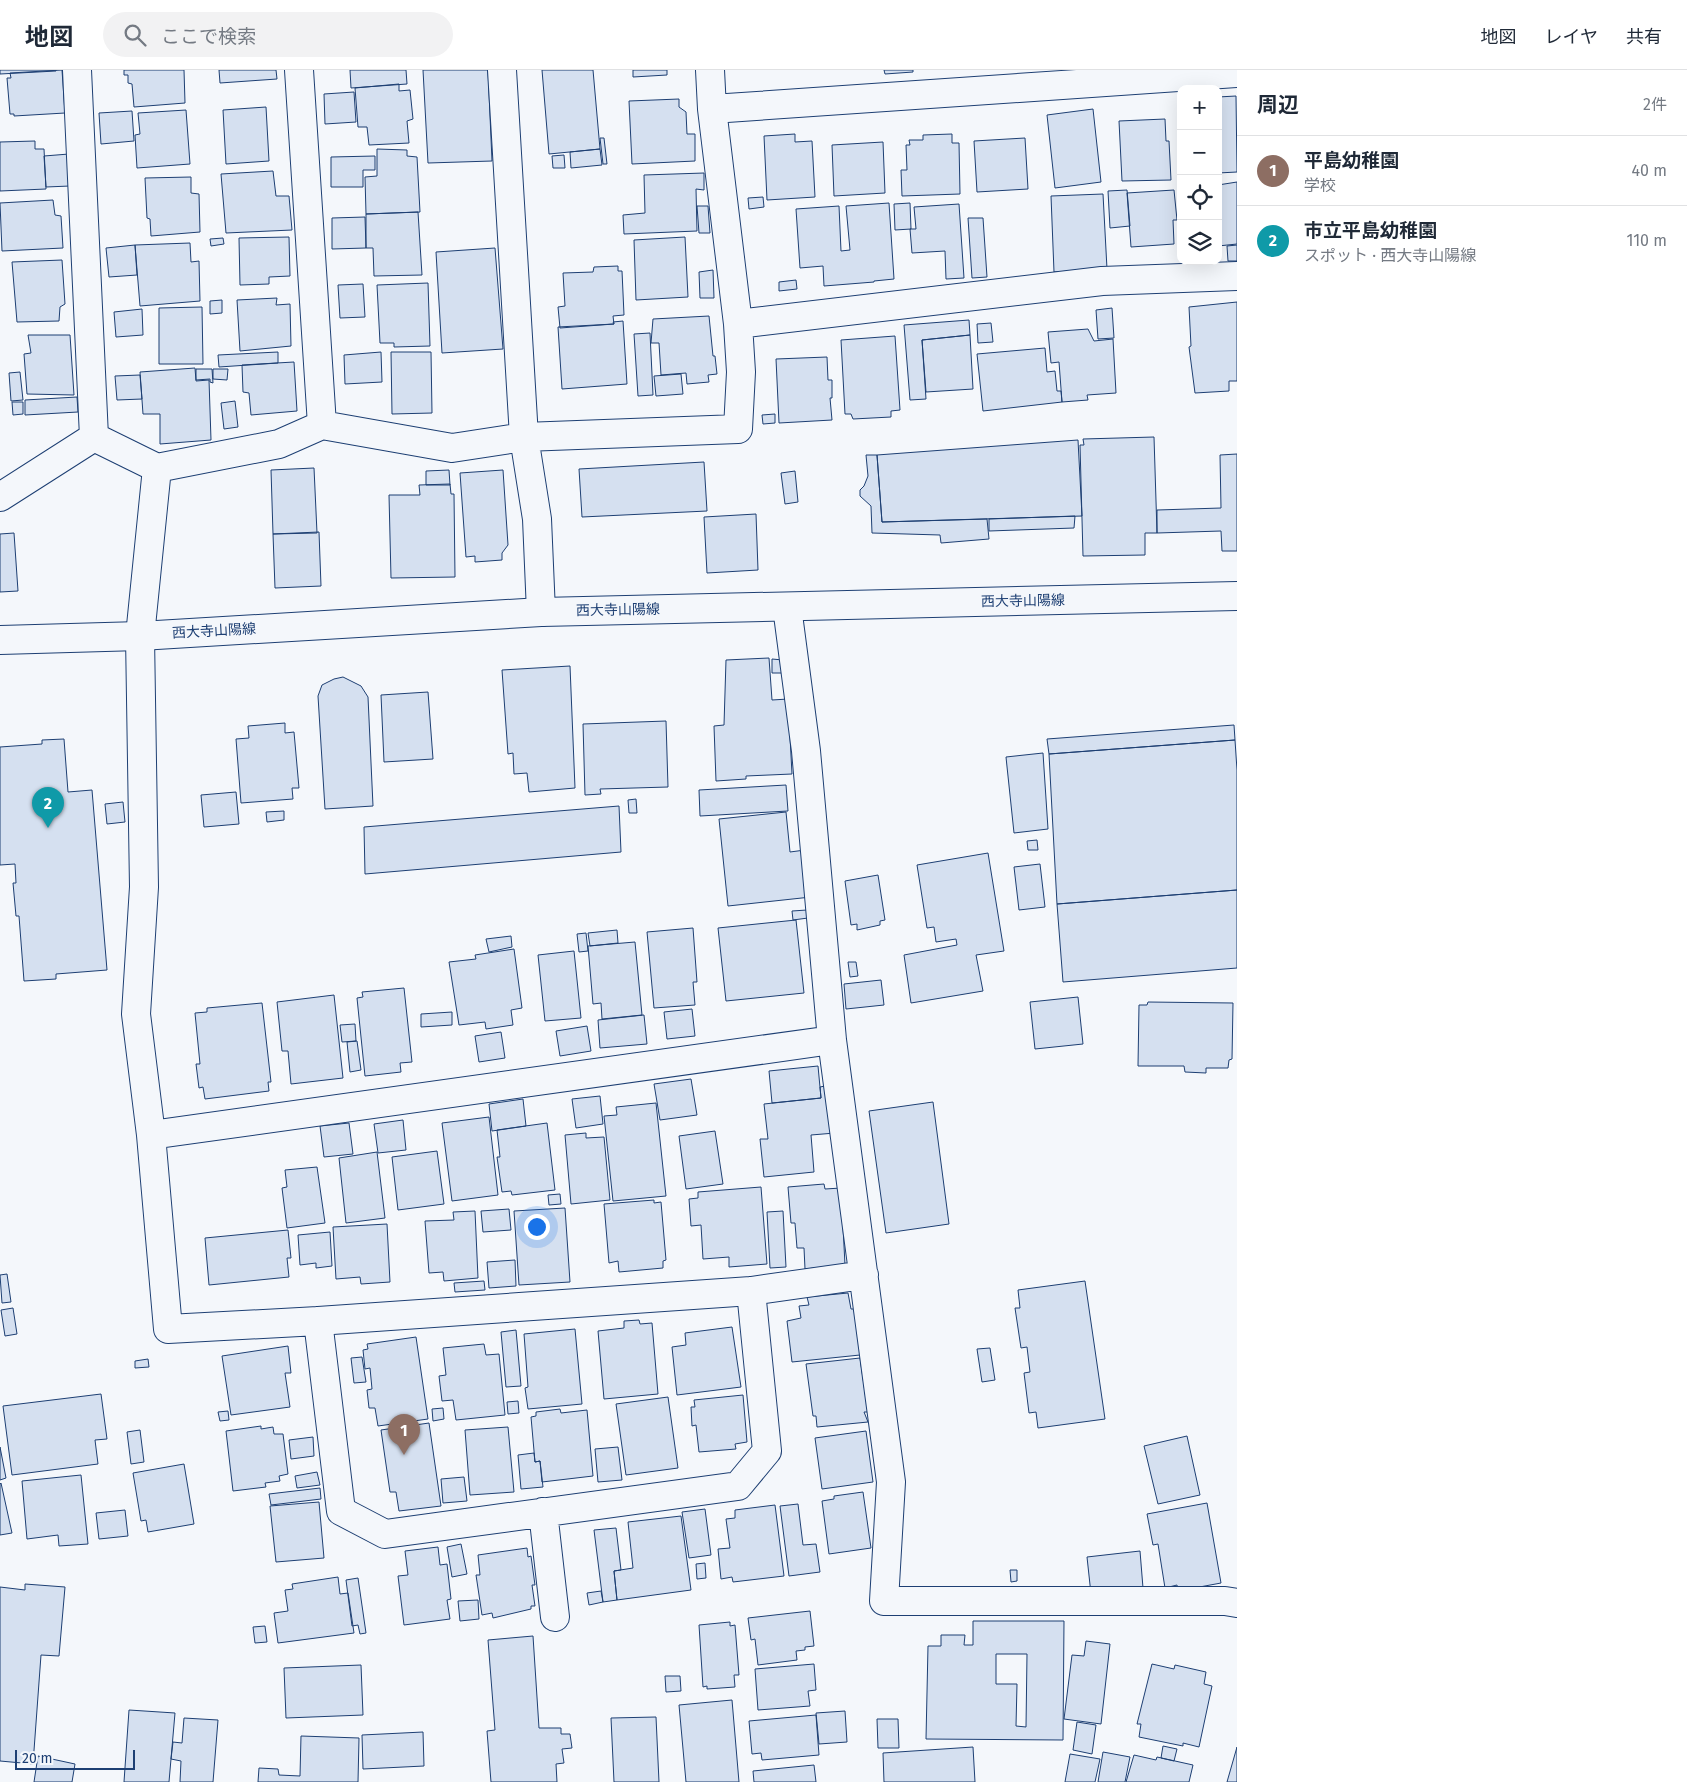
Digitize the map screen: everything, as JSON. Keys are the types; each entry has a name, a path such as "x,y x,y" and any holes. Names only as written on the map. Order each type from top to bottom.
{"street":[{"path":"77,70 94,437"},
{"path":"300,70 322,425"},
{"path":"502,70 524,436 537,519 541,612"},
{"path":"94,437 157,468 279,444 322,425 452,448 524,436 738,429 741,372 738,324 712,109 710,70"},
{"path":"712,109 1237,73"},
{"path":"738,324 1102,281 1237,276"},
{"path":"0,497 94,437"},
{"path":"157,468 140,636 144,887 136,1014 152,1135 168,1329 318,1321 751,1291 864,1275"},
{"name":"西大寺山陽線","path":"0,640 140,636 541,612 1237,596"},
{"path":"787,607 806,751 832,1040 891,1482 884,1601 1224,1601 1237,1603"},
{"path":"152,1135 832,1040"},
{"path":"318,1321 341,1511 385,1534 738,1486 767,1451 751,1291"},
{"path":"543,1512 555,1617"}],"building":[{"path":"0,70 56,70 56,71 0,74"},
{"path":"62,70 65,113 14,116 14,114 10,114 7,78 11,78 10,73"},
{"path":"124,70 184,70 185,103 134,107 132,84 128,83 128,75 124,75"},
{"path":"219,70 276,70 277,79 220,83"},
{"path":"350,70 406,70 407,84 351,88"},
{"path":"423,70 488,70 492,161 428,163"},
{"path":"542,70 593,70 600,149 549,154"},
{"path":"633,70 667,70 667,75 633,77"},
{"path":"884,70 913,70 913,72 885,74"},
{"path":"399,84 399,91 410,90 413,119 407,121 409,143 369,145 367,127 358,127 355,88"},
{"path":"354,92 356,122 325,124 324,94"},
{"path":"1236,96 1237,172 1222,173 1222,97"},
{"path":"679,99 679,107 686,112 687,134 695,134 695,161 632,164 629,101"},
{"path":"266,107 269,161 226,164 223,110"},
{"path":"1093,109 1101,182 1055,188 1047,115"},
{"path":"186,110 190,164 137,168 135,135 140,134 138,113"},
{"path":"132,111 134,141 101,144 99,113"},
{"path":"1165,119 1166,141 1169,141 1171,180 1122,181 1119,121"},
{"path":"795,134 795,142 812,141 815,197 767,200 764,136"},
{"path":"952,134 952,143 959,143 960,194 902,196 901,170 907,170 906,145 910,145 909,140 923,140 923,135"},
{"path":"600,138 604,138 607,164 603,164"},
{"path":"1025,138 1028,189 977,192 974,141"},
{"path":"35,141 35,149 44,149 46,189 0,191 0,142"},
{"path":"883,142 885,193 834,196 832,145"},
{"path":"377,149 407,150 407,156 417,157 420,212 366,214 365,177 377,176"},
{"path":"600,149 602,165 571,168 570,152"},
{"path":"69,154 70,186 46,187 44,156"},
{"path":"564,155 565,168 553,168 552,156"},
{"path":"375,156 375,170 363,170 363,187 331,187 331,157"},
{"path":"273,171 276,196 289,196 292,230 226,233 221,174"},
{"path":"704,173 704,190 696,189 697,231 624,234 623,215 645,213 644,175"},
{"path":"191,177 191,193 199,194 200,232 151,236 150,219 147,218 145,178"},
{"path":"1237,182 1237,244 1222,246 1222,184"},
{"path":"1127,190 1130,226 1110,228 1108,191"},
{"path":"1174,190 1177,220 1173,220 1174,244 1131,247 1127,193"},
{"path":"1103,194 1107,269 1054,272 1051,196"},
{"path":"763,197 764,207 749,209 748,198"},
{"path":"53,200 55,215 61,216 63,248 2,251 0,203"},
{"path":"889,203 894,279 824,286 823,266 800,268 796,209 839,206 841,251 850,250 846,206"},
{"path":"910,203 911,229 895,230 894,204"},
{"path":"959,204 964,278 946,279 945,251 912,253 910,229 916,229 914,207"},
{"path":"697,206 708,206 710,233 699,233"},
{"path":"418,212 422,275 374,276 373,248 366,248 366,214"},
{"path":"365,217 366,248 332,249 332,218"},
{"path":"968,218 983,218 987,277 972,278"},
{"path":"289,237 290,276 269,277 269,284 240,285 239,238"},
{"path":"685,237 688,297 636,300 634,240"},
{"path":"223,238 224,244 211,246 210,239"},
{"path":"190,243 191,262 199,261 200,301 140,306 135,245"},
{"path":"135,245 137,275 109,277 106,248"},
{"path":"1237,245 1237,261 1228,261 1227,246"},
{"path":"495,248 503,349 442,353 436,252"},
{"path":"62,260 65,304 60,307 59,321 17,322 12,262"},
{"path":"618,266 618,271 622,271 624,315 613,316 614,324 560,328 558,307 565,306 563,273 593,272 594,267"},
{"path":"713,270 714,298 700,298 699,272"},
{"path":"796,280 797,289 779,291 779,282"},
{"path":"428,283 430,346 394,347 394,343 380,343 377,285"},
{"path":"363,284 365,317 340,318 338,285"},
{"path":"277,298 276,305 290,304 291,346 240,351 237,300"},
{"path":"222,300 222,313 210,314 210,301"},
{"path":"1237,302 1237,381 1229,381 1229,391 1195,393 1189,347 1191,346 1189,307"},
{"path":"202,307 203,364 159,364 159,308"},
{"path":"1112,308 1114,338 1098,339 1096,310"},
{"path":"142,309 143,335 116,337 114,312"},
{"path":"709,316 713,356 715,356 717,374 708,375 709,382 687,384 686,373 661,375 659,343 651,343 653,319"},
{"path":"969,320 970,335 922,340 926,399 910,400 904,325"},
{"path":"623,321 627,384 562,389 558,327 614,324 613,322"},
{"path":"991,323 993,342 978,343 977,324"},
{"path":"1088,329 1094,341 1113,339 1116,393 1087,395 1088,400 1062,402 1059,362 1051,363 1048,332"},
{"path":"650,333 653,395 638,396 634,334"},
{"path":"28,335 70,335 74,395 27,394 24,354 31,353"},
{"path":"970,335 973,389 926,392 922,340"},
{"path":"895,336 900,410 891,411 891,417 853,419 851,414 845,414 841,340"},
{"path":"1045,348 1047,372 1055,371 1057,391 1061,391 1062,402 983,411 977,354"},
{"path":"278,352 278,363 219,367 218,355"},
{"path":"381,352 382,382 345,384 344,355"},
{"path":"391,352 431,352 432,413 392,414"},
{"path":"827,357 828,380 832,380 832,398 830,398 832,420 779,423 776,359"},
{"path":"294,362 297,411 251,415 249,393 243,392 242,365"},
{"path":"195,368 196,381 209,380 211,440 160,444 160,414 143,414 140,372"},
{"path":"196,369 212,369 213,383 210,382 210,379 196,380"},
{"path":"213,369 228,369 227,380 213,379"},
{"path":"20,372 23,400 11,401 9,373"},
{"path":"681,374 683,394 656,396 654,376"},
{"path":"140,375 142,399 117,400 115,376"},
{"path":"77,397 78,412 25,415 25,400"},
{"path":"235,401 238,427 224,429 221,403"},
{"path":"12,402 23,402 23,414 13,415"},
{"path":"775,414 775,423 763,424 762,415"},
{"path":"1154,437 1157,533 1145,533 1145,555 1083,556 1080,445 1084,445 1083,439"},
{"path":"1078,440 1082,516 882,522 877,455"},
{"path":"1237,454 1237,551 1222,551 1221,531 1157,533 1157,510 1221,508 1220,455"},
{"path":"866,455 877,455 882,522 987,519 989,539 941,543 940,535 872,533 871,506 860,496 860,490 868,476"},
{"path":"704,462 707,511 582,517 579,469"},
{"path":"314,468 317,533 273,534 271,470"},
{"path":"449,470 450,485 426,485 426,471"},
{"path":"503,470 508,545 502,553 502,560 475,562 475,556 466,557 460,473"},
{"path":"795,471 798,502 785,504 781,473"},
{"path":"450,484 451,494 454,494 455,577 391,578 389,495 420,495 419,485"},
{"path":"756,514 758,570 707,573 704,517"},
{"path":"1075,516 1074,528 989,531 989,519"},
{"path":"319,532 321,586 275,588 273,534"},
{"path":"14,533 18,591 0,592 0,534"},
{"path":"769,658 772,700 788,699 792,774 746,776 746,779 716,781 714,726 724,725 726,660"},
{"path":"772,659 783,660 782,673 772,673"},
{"path":"570,666 575,788 529,792 527,773 514,774 513,753 508,754 502,670"},
{"path":"343,677 361,686 368,697 373,806 325,809 318,696 322,685"},
{"path":"428,692 433,759 384,762 381,695"},
{"path":"666,721 668,787 600,789 601,794 585,795 583,724"},
{"path":"285,723 285,733 294,732 299,788 292,788 293,799 241,803 236,739 249,738 248,726"},
{"path":"1234,725 1235,740 1049,754 1047,739"},
{"path":"64,739 68,792 92,790 107,970 56,974 56,979 24,981 19,916 16,916 13,883 16,883 15,864 0,865 0,747 42,744 42,740"},
{"path":"1235,740 1237,770 1237,890 1057,904 1049,754"},
{"path":"1043,753 1048,829 1014,833 1006,757"},
{"path":"786,785 788,811 700,816 699,790"},
{"path":"236,792 239,824 204,827 201,795"},
{"path":"636,799 637,813 629,813 628,800"},
{"path":"123,802 125,822 107,824 105,804"},
{"path":"619,806 621,852 365,874 364,827"},
{"path":"284,811 284,820 267,822 266,812"},
{"path":"786,812 790,852 805,850 811,897 728,906 719,819"},
{"path":"1037,840 1038,850 1028,850 1027,841"},
{"path":"988,853 1004,951 976,955 983,991 911,1003 904,955 957,945 956,939 936,942 934,927 927,928 917,865"},
{"path":"1040,864 1045,907 1019,910 1014,867"},
{"path":"878,875 885,920 880,921 880,925 857,930 857,924 851,925 845,881"},
{"path":"1237,890 1237,968 1063,982 1057,904"},
{"path":"807,910 808,918 793,920 792,911"},
{"path":"796,920 804,993 726,1001 718,928"},
{"path":"693,928 697,982 693,982 695,1005 654,1008 647,932"},
{"path":"617,930 618,943 590,946 588,933"},
{"path":"586,933 588,951 579,952 577,934"},
{"path":"511,936 512,947 489,952 486,939"},
{"path":"635,942 642,1015 602,1019 601,1003 593,1004 588,946"},
{"path":"514,949 522,1008 511,1010 513,1025 486,1029 485,1022 459,1025 449,962 476,959 475,955"},
{"path":"574,951 581,1018 545,1021 538,955"},
{"path":"848,962 856,962 858,976 850,977"},
{"path":"881,980 884,1005 846,1009 844,984"},
{"path":"404,988 412,1062 400,1063 401,1072 365,1076 357,998 363,997 362,992"},
{"path":"334,995 343,1078 291,1084 288,1051 282,1051 277,1002"},
{"path":"1078,997 1083,1044 1035,1049 1030,1002"},
{"path":"1148,1002 1233,1003 1232,1059 1229,1060 1228,1068 1206,1068 1206,1073 1185,1072 1184,1066 1138,1066 1139,1005 1147,1005"},
{"path":"262,1003 271,1082 268,1082 269,1091 205,1099 203,1087 199,1088 196,1064 200,1064 195,1013 207,1012 207,1008"},
{"path":"692,1009 695,1036 667,1039 664,1012"},
{"path":"452,1012 452,1025 421,1027 421,1014"},
{"path":"644,1015 647,1044 600,1048 598,1020"},
{"path":"355,1024 356,1041 342,1042 340,1025"},
{"path":"587,1026 591,1051 560,1056 556,1031"},
{"path":"501,1032 505,1058 479,1062 475,1036"},
{"path":"357,1041 361,1070 350,1072 347,1042"},
{"path":"818,1066 821,1098 772,1103 769,1071"},
{"path":"691,1079 697,1115 660,1120 654,1084"},
{"path":"830,1085 835,1133 811,1135 814,1172 764,1177 760,1139 768,1139 764,1104 821,1098 820,1087"},
{"path":"600,1096 603,1124 576,1128 572,1099"},
{"path":"523,1099 526,1126 492,1131 489,1104"},
{"path":"933,1102 949,1224 886,1233 869,1111"},
{"path":"656,1103 666,1196 613,1201 604,1116 617,1115 616,1107"},
{"path":"489,1117 498,1195 452,1201 442,1123"},
{"path":"403,1120 406,1150 378,1153 374,1124"},
{"path":"349,1123 353,1154 324,1157 320,1126"},
{"path":"547,1123 555,1190 512,1195 511,1191 502,1192 497,1157 500,1157 497,1130"},
{"path":"715,1131 723,1184 686,1189 679,1136"},
{"path":"586,1133 586,1138 604,1137 610,1200 571,1204 565,1135"},
{"path":"437,1151 444,1204 398,1210 392,1157"},
{"path":"377,1152 385,1218 346,1223 339,1158"},
{"path":"317,1167 325,1223 287,1228 282,1188 287,1187 285,1170"},
{"path":"824,1184 825,1189 841,1188 845,1265 805,1269 804,1248 797,1248 795,1223 791,1223 788,1187"},
{"path":"761,1187 767,1264 729,1267 729,1257 703,1259 701,1225 691,1226 689,1199 698,1198 698,1192"},
{"path":"560,1194 561,1204 549,1205 548,1195"},
{"path":"654,1200 654,1203 661,1202 666,1260 663,1261 663,1268 619,1272 618,1261 609,1263 604,1204"},
{"path":"565,1208 570,1282 519,1285 514,1211"},
{"path":"509,1209 511,1230 483,1232 481,1211"},
{"path":"475,1211 478,1278 444,1281 443,1272 429,1273 425,1221 454,1220 453,1212"},
{"path":"783,1211 786,1267 770,1268 767,1212"},
{"path":"387,1224 390,1282 361,1284 360,1277 336,1279 333,1227"},
{"path":"288,1230 291,1258 287,1258 289,1277 209,1285 205,1238"},
{"path":"330,1232 332,1266 316,1268 316,1263 300,1265 298,1235"},
{"path":"515,1260 516,1286 489,1288 487,1262"},
{"path":"7,1274 11,1302 2,1303 0,1275"},
{"path":"484,1281 485,1290 455,1292 454,1283"},
{"path":"1085,1281 1105,1419 1038,1428 1036,1412 1029,1413 1024,1373 1030,1372 1027,1347 1021,1348 1015,1308 1020,1308 1018,1290"},
{"path":"848,1293 851,1309 856,1309 860,1355 792,1362 787,1321 801,1318 799,1306 809,1305 807,1297"},
{"path":"13,1308 17,1334 5,1336 1,1310"},
{"path":"639,1320 640,1324 652,1323 658,1394 604,1399 598,1331 624,1328 624,1321"},
{"path":"732,1327 741,1387 677,1395 672,1347 686,1345 685,1333"},
{"path":"575,1329 582,1404 528,1409 525,1388 528,1387 524,1334"},
{"path":"516,1330 521,1386 506,1387 501,1332"},
{"path":"416,1337 428,1419 378,1426 375,1408 369,1408 367,1390 372,1389 370,1368 365,1369 363,1350 368,1349 367,1344"},
{"path":"484,1344 486,1355 499,1354 505,1415 456,1420 453,1400 442,1401 439,1376 446,1375 443,1348"},
{"path":"288,1346 291,1373 285,1373 290,1407 231,1415 222,1356"},
{"path":"990,1348 995,1380 982,1382 977,1349"},
{"path":"362,1357 366,1382 354,1383 351,1358"},
{"path":"860,1358 868,1412 864,1412 868,1422 817,1427 816,1416 813,1416 806,1364"},
{"path":"148,1359 149,1367 135,1368 135,1361"},
{"path":"101,1394 107,1439 95,1440 98,1464 12,1475 3,1406"},
{"path":"743,1395 747,1442 735,1444 736,1449 699,1452 696,1425 692,1426 691,1407 695,1407 694,1400"},
{"path":"668,1397 678,1468 626,1475 616,1404"},
{"path":"518,1401 519,1413 508,1414 507,1402"},
{"path":"443,1408 444,1419 433,1421 432,1409"},
{"path":"560,1409 561,1413 587,1410 593,1476 542,1482 540,1461 535,1462 531,1417 536,1416 536,1412"},
{"path":"228,1411 229,1420 220,1421 218,1412"},
{"path":"429,1423 441,1506 399,1511 396,1492 390,1492 381,1430"},
{"path":"261,1426 261,1429 273,1427 274,1434 283,1434 288,1474 279,1476 280,1481 265,1483 266,1487 233,1491 226,1431"},
{"path":"508,1427 514,1492 470,1495 465,1430"},
{"path":"140,1430 144,1462 131,1464 127,1432"},
{"path":"866,1431 873,1482 822,1489 815,1438"},
{"path":"1187,1436 1200,1495 1158,1504 1144,1446"},
{"path":"313,1437 314,1456 291,1459 289,1440"},
{"path":"0,1447 6,1478 0,1480"},
{"path":"618,1447 622,1480 598,1482 595,1449"},
{"path":"534,1453 535,1462 540,1461 543,1487 521,1489 518,1455"},
{"path":"184,1464 194,1524 148,1532 146,1520 141,1521 133,1473"},
{"path":"317,1472 320,1485 297,1488 295,1476"},
{"path":"81,1475 88,1544 59,1546 58,1535 27,1539 22,1481"},
{"path":"464,1477 467,1501 443,1503 441,1479"},
{"path":"0,1484 12,1533 0,1535"},
{"path":"320,1488 321,1499 271,1505 269,1494"},
{"path":"863,1492 871,1548 829,1554 822,1501 834,1499 834,1496"},
{"path":"319,1502 324,1558 276,1562 270,1506"},
{"path":"1207,1503 1221,1583 1178,1591 1177,1585 1165,1588 1158,1544 1153,1545 1147,1514"},
{"path":"798,1504 803,1545 816,1544 820,1572 789,1576 780,1506"},
{"path":"775,1505 784,1576 733,1582 732,1577 721,1579 718,1549 730,1548 726,1519 735,1518 735,1510"},
{"path":"705,1509 711,1555 689,1558 682,1512"},
{"path":"125,1510 128,1536 99,1539 96,1513"},
{"path":"681,1516 691,1590 617,1600 614,1571 633,1568 628,1522"},
{"path":"616,1528 621,1570 614,1571 617,1600 603,1602 594,1530"},
{"path":"461,1544 467,1574 452,1577 447,1547"},
{"path":"438,1547 440,1565 447,1564 451,1599 447,1600 450,1619 404,1625 398,1576 408,1575 405,1551"},
{"path":"527,1548 528,1557 531,1556 535,1585 532,1585 535,1606 531,1606 531,1609 493,1618 492,1613 482,1615 476,1575 480,1575 478,1555"},
{"path":"1140,1551 1143,1588 1091,1594 1087,1557"},
{"path":"705,1563 706,1578 697,1579 696,1564"},
{"path":"1010,1570 1017,1570 1017,1581 1011,1582"},
{"path":"338,1577 340,1594 348,1593 354,1633 278,1643 274,1613 288,1611 285,1590 293,1589 292,1584"},
{"path":"358,1578 366,1633 360,1634 358,1625 352,1626 346,1580"},
{"path":"25,1584 65,1587 59,1656 41,1655 33,1764 0,1761 0,1587 25,1590"},
{"path":"601,1591 603,1602 589,1605 587,1593"},
{"path":"478,1600 479,1619 460,1621 458,1601"},
{"path":"810,1611 814,1646 796,1651 797,1660 758,1665 755,1639 751,1640 748,1618"},
{"path":"973,1621 1064,1621 1063,1740 926,1739 928,1646 941,1646 941,1635 965,1635 964,1645 973,1645","holes":["996,1654 1027,1654 1026,1727 1016,1726 1017,1684 996,1684"]},
{"path":"730,1622 730,1626 735,1625 739,1675 734,1675 735,1687 707,1689 707,1686 703,1687 699,1625"},
{"path":"265,1626 267,1642 255,1643 253,1627"},
{"path":"533,1636 539,1728 561,1728 561,1734 570,1734 572,1748 562,1749 564,1763 556,1764 557,1782 491,1782 487,1731 495,1730 488,1640"},
{"path":"1086,1641 1110,1644 1101,1724 1064,1719 1072,1655 1084,1656"},
{"path":"814,1664 816,1690 808,1691 810,1706 758,1710 755,1669"},
{"path":"1152,1664 1174,1669 1175,1665 1206,1672 1204,1684 1212,1686 1199,1747 1183,1743 1183,1746 1139,1737 1141,1724 1137,1724"},
{"path":"361,1665 363,1715 286,1718 284,1668"},
{"path":"665,1676 680,1676 681,1691 666,1692"},
{"path":"732,1700 739,1782 686,1782 679,1705"},
{"path":"129,1710 175,1713 169,1782 124,1782"},
{"path":"845,1711 847,1742 819,1744 816,1713"},
{"path":"816,1715 819,1755 762,1760 761,1753 752,1754 749,1721"},
{"path":"656,1717 659,1782 614,1782 611,1718"},
{"path":"184,1718 218,1720 213,1782 180,1782 181,1761 171,1759 173,1742 182,1743"},
{"path":"877,1719 898,1719 899,1748 878,1748"},
{"path":"1077,1722 1096,1725 1092,1754 1073,1750"},
{"path":"423,1732 424,1766 363,1769 362,1735"},
{"path":"301,1736 359,1738 358,1782 258,1782 259,1768 278,1769 279,1775 300,1776"},
{"path":"1163,1746 1177,1749 1174,1761 1161,1758"},
{"path":"973,1747 975,1782 884,1782 883,1753"},
{"path":"1237,1747 1237,1782 1227,1782"},
{"path":"1103,1752 1130,1757 1125,1782 1098,1782"},
{"path":"1070,1754 1100,1759 1095,1782 1065,1782"},
{"path":"1134,1755 1156,1760 1157,1757 1193,1765 1189,1782 1126,1782"},
{"path":"38,1756 75,1764 72,1782 34,1782"},
{"path":"814,1765 816,1782 754,1782 753,1771"}],"place":[{"name":"市立平島幼稚園","path":"48,828"},
{"name":"平島幼稚園","path":"404,1455"}]}
